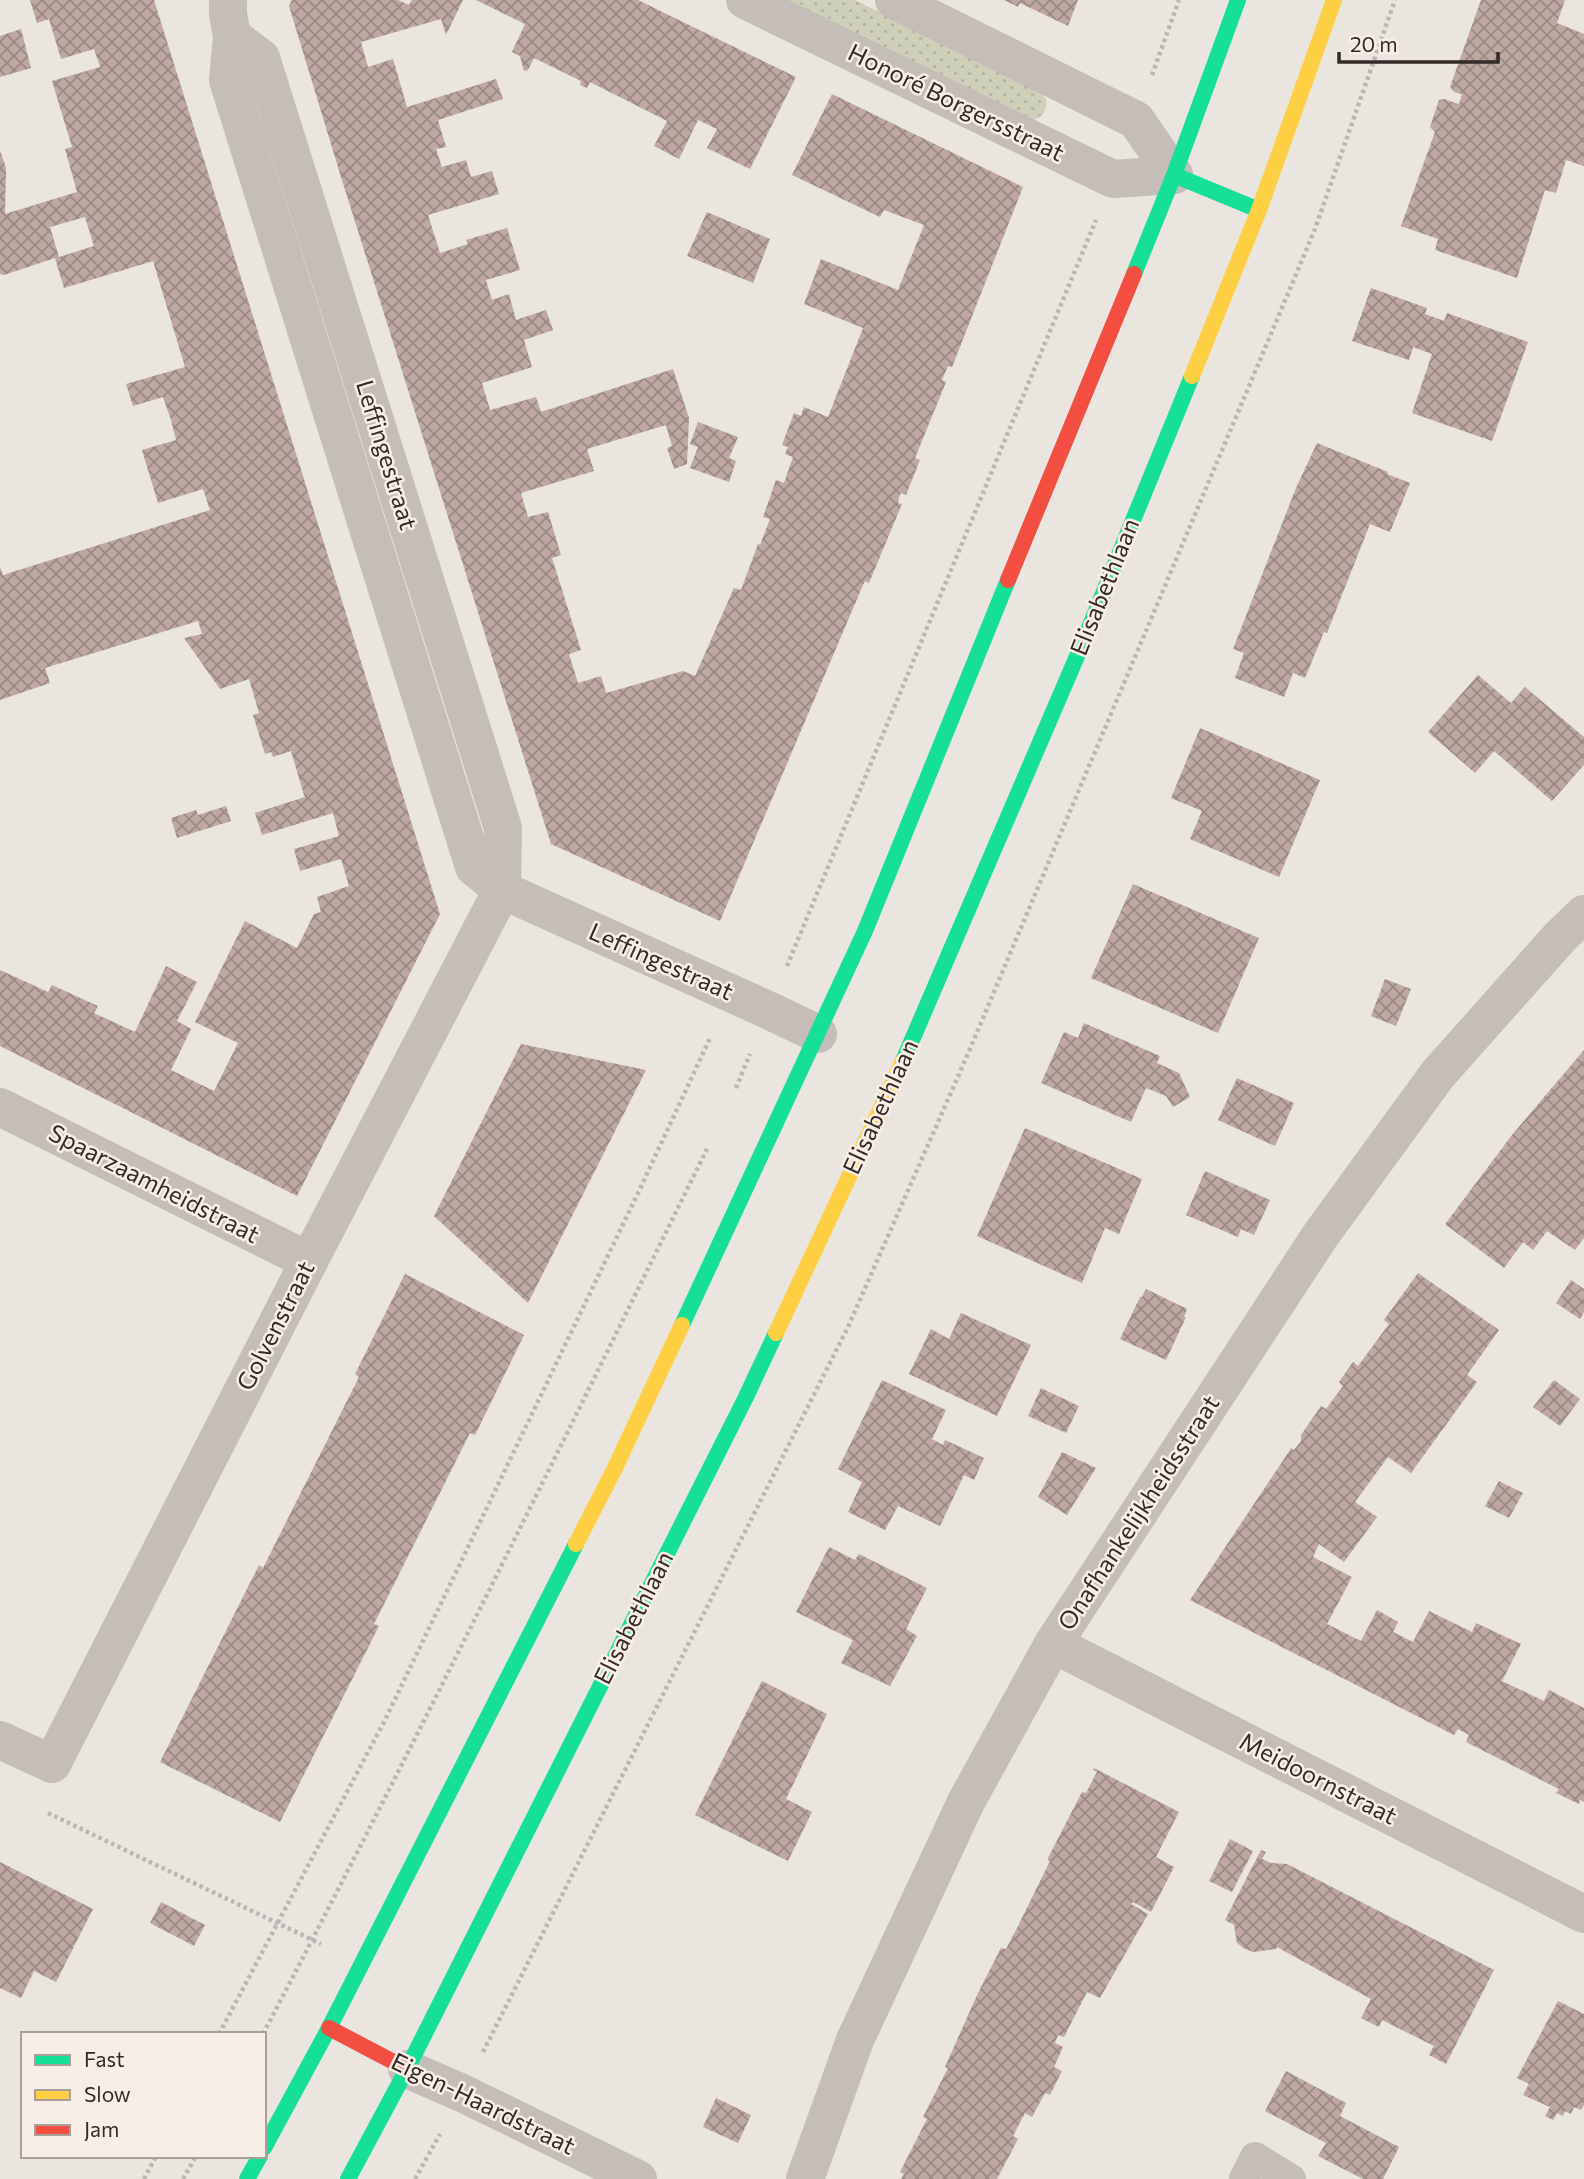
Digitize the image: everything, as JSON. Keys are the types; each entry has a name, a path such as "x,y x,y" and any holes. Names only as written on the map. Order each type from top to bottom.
{"main road":[{"path":"266,2144 329,2028 614,1470 866,931 1174,175 1238,0"},
{"name":"Elisabethlaan","path":"348,2179 407,2069 745,1399 915,1035 1087,634 1259,210 1334,0"},
{"name":"Honoré Borgersstraat","path":"1174,175 1259,210"},
{"name":"Eigen-Haardstraat","path":"329,2028 407,2069"},
{"path":"247,2179 259,2158"}],"street":[{"name":"Honoré Borgersstraat","path":"745,0 1113,179 1174,175"},
{"path":"894,0 1136,120 1174,175"},
{"name":"Leffingestraat","path":"230,18 228,80 355,479 474,867 502,890 818,1034"},
{"name":"Golvenstraat","path":"52,1764 502,890"},
{"name":"Onafhankelijkheidsstraat","path":"805,2179 855,2040 966,1802 1053,1644 1320,1236 1438,1074 1576,934"},
{"name":"Spaarzaamheidstraat","path":"0,1107 309,1261"},
{"name":"Meidoornstraat","path":"1053,1644 1584,1914"},
{"path":"0,1740 52,1764"},
{"name":"Eigen-Haardstraat","path":"407,2069 638,2179"}],"lane":[{"path":"1244,2179 1255,2157 1291,2179"}],"path":[{"path":"220,2032 385,1720 731,994"},
{"path":"52,1764 47,1812 277,1922 359,1967"},
{"path":"144,2179 155,2158"},
{"path":"183,2179 195,2158"}],"green space":[{"path":"782,0 855,0 1038,90 1046,99 1045,110 1042,115 1032,120"}],"building":[{"path":"30,0 154,0 440,914 297,1196 0,1046 0,970 48,992 52,985 98,1006 94,1013 135,1032 166,966 197,982 177,1021 191,1029 171,1070 214,1091 238,1043 195,1022 245,921 297,948 314,914 321,912 317,897 349,886 341,859 300,871 294,849 339,836 333,813 262,835 255,813 305,797 291,751 273,757 271,752 265,754 253,715 259,713 249,679 220,689 184,638 202,634 198,621 45,668 50,683 0,700 0,567 3,575 210,510 203,489 158,503 142,450 176,440 171,420 163,397 133,406 126,384 185,367 153,261 64,288 55,258 0,274 0,151 6,168 5,214 77,192 65,149 72,147 52,81 100,67 94,49 61,59 49,19 37,23","holes":["85,217 94,246 59,257 50,227"]},
{"path":"292,0 398,0 409,5 412,0 463,0 446,35 441,19 361,42 368,67 393,59 407,107 496,79 503,99 438,120 446,147 436,149 442,167 466,160 471,177 492,171 499,194 428,215 440,253 468,244 466,240 507,228 520,270 486,280 492,300 509,294 516,320 546,310 553,330 524,340 532,367 482,383 490,410 536,397 541,412 673,369 689,418 687,464 674,469 667,448 672,446 666,425 587,449 594,471 521,493 528,517 548,512 561,555 552,558 581,650 569,654 578,683 601,676 606,693 683,671 695,676 734,588 741,590 758,544 760,545 770,519 763,517 776,480 784,483 793,457 785,454 788,447 782,445 794,413 801,416 804,407 828,417 863,328 804,304 821,259 898,290 924,225 884,210 880,217 792,175 832,94 1023,187 952,367 948,366 942,380 946,382 915,458 920,460 906,495 901,493 899,497 898,503 902,504 869,583 865,581 863,585 720,921 551,844 341,177 289,6"},
{"path":"476,0 638,0 796,77 750,169 707,148 717,129 698,120 679,159 654,146 667,121 590,82 587,88 580,85 581,81 534,58 528,70 524,71 520,56 512,52 525,24"},
{"path":"1004,0 1078,0 1068,26 1020,3 1018,7"},
{"path":"1481,0 1565,0 1557,23 1584,34 1584,166 1566,160 1556,193 1545,190 1517,278 1435,250 1438,239 1401,226 1435,132 1430,127 1439,100 1459,104 1462,94 1454,92 1450,87"},
{"path":"21,29 31,68 0,77 0,36"},
{"path":"707,212 770,239 753,283 687,256"},
{"path":"1371,288 1427,308 1425,314 1444,321 1447,313 1528,342 1492,441 1412,413 1432,354 1413,347 1409,360 1352,341"},
{"path":"698,422 738,437 729,458 736,461 729,482 690,468 698,447 690,444"},
{"path":"1317,443 1410,483 1390,532 1370,524 1327,633 1324,632 1305,678 1293,673 1284,697 1235,678 1244,653 1233,649 1296,488"},
{"path":"1478,675 1511,703 1525,687 1584,737 1584,765 1552,801 1494,751 1475,773 1428,732"},
{"path":"1200,728 1320,780 1279,877 1190,839 1202,811 1171,798"},
{"path":"226,806 231,821 177,838 171,818 196,810 198,815"},
{"path":"1133,884 1259,938 1218,1033 1091,978"},
{"path":"1385,979 1411,989 1396,1026 1371,1016"},
{"path":"1084,1023 1160,1056 1157,1063 1179,1073 1190,1097 1173,1107 1166,1096 1146,1088 1131,1122 1041,1083 1064,1032 1078,1038"},
{"path":"521,1044 646,1070 528,1303 434,1216"},
{"path":"1584,1050 1584,1238 1575,1250 1547,1231 1533,1250 1523,1242 1504,1268 1446,1223 1512,1135"},
{"path":"1237,1078 1294,1103 1275,1146 1218,1120"},
{"path":"1025,1128 1142,1179 1119,1234 1105,1228 1082,1283 977,1236"},
{"path":"1205,1171 1270,1200 1254,1235 1241,1229 1238,1237 1186,1215"},
{"path":"1418,1273 1499,1330 1467,1375 1477,1382 1411,1473 1388,1457 1355,1502 1377,1517 1344,1562 1319,1544 1313,1557 1352,1577 1327,1624 1361,1641 1377,1610 1398,1622 1393,1632 1413,1642 1429,1611 1472,1632 1476,1623 1521,1644 1502,1681 1544,1701 1549,1690 1584,1708 1584,1802 1580,1800 1579,1804 1556,1793 1559,1789 1466,1742 1469,1735 1458,1729 1454,1735 1190,1600 1291,1448 1294,1450 1301,1441 1301,1435 1321,1406 1326,1409 1343,1386 1339,1382 1353,1362 1358,1366 1389,1324 1384,1320"},
{"path":"405,1274 524,1335 475,1435 470,1433 374,1624 379,1626 280,1822 160,1762 259,1565 263,1568 359,1377 355,1374"},
{"path":"1571,1280 1584,1289 1584,1312 1580,1319 1556,1303"},
{"path":"1146,1289 1187,1309 1186,1317 1166,1360 1120,1339"},
{"path":"961,1313 1031,1345 997,1416 909,1374 931,1329 949,1339"},
{"path":"882,1380 946,1410 932,1439 943,1445 945,1440 984,1458 974,1480 964,1475 940,1526 898,1506 885,1530 848,1512 862,1482 838,1469"},
{"path":"1554,1380 1580,1399 1560,1426 1533,1407"},
{"path":"1041,1388 1079,1406 1066,1433 1028,1416"},
{"path":"1062,1452 1096,1468 1067,1515 1038,1497"},
{"path":"1499,1481 1523,1493 1509,1518 1485,1506"},
{"path":"829,1547 855,1560 859,1554 927,1588 906,1629 917,1636 890,1686 841,1663 853,1640 796,1612"},
{"path":"762,1681 827,1714 786,1799 812,1812 788,1861 695,1815"},
{"path":"1094,1768 1179,1812 1156,1857 1174,1867 1151,1912 1133,1902 1131,1904 1148,1914 1100,1998 1087,1992 1064,2037 1058,2035 1055,2043 1063,2047 1054,2067 1062,2071 1050,2095 1045,2093 1032,2117 1025,2113 1013,2136 1018,2139 997,2179 901,2179 904,2174 900,2172 927,2119 923,2117 948,2068 945,2067 978,1993 1001,1948 1006,1949 1017,1928 1050,1861 1048,1858 1082,1792 1086,1793 1097,1772"},
{"path":"1230,1839 1253,1851 1232,1892 1209,1881"},
{"path":"1261,1850 1266,1852 1262,1859 1271,1863 1287,1864 1494,1970 1446,2064 1429,2055 1434,2046 1382,2020 1379,2027 1361,2018 1371,1999 1277,1947 1254,1952 1237,1943 1234,1925 1225,1920"},
{"path":"0,1862 93,1909 56,1982 34,1971 21,1998 0,1988"},
{"path":"161,1902 205,1925 194,1946 150,1923"},
{"path":"1558,2001 1584,2014 1584,2105 1581,2110 1574,2107 1571,2114 1565,2111 1563,2116 1557,2113 1553,2120 1545,2116 1550,2107 1523,2095 1529,2084 1517,2078"},
{"path":"1286,2071 1346,2103 1340,2116 1399,2147 1383,2179 1363,2179 1318,2156 1326,2143 1265,2111"},
{"path":"716,2098 751,2115 738,2143 703,2127"}],"traffic: fast":[{"path":"1134,274 1174,175 1238,0"},
{"path":"1174,175 1259,210"},
{"path":"903,1061 1087,633 1192,376"},
{"path":"682,1325 865,931 1008,580"},
{"path":"348,2179 407,2069 776,1333"},
{"path":"266,2144 329,2028 576,1544"},
{"path":"247,2179 259,2158"}],"traffic: slow":[{"path":"1192,376 1259,210 1334,0"},
{"path":"776,1333 903,1061"},
{"path":"576,1544 682,1325"}],"traffic: jam":[{"path":"1008,580 1134,274"},
{"path":"329,2028 407,2069"}]}
